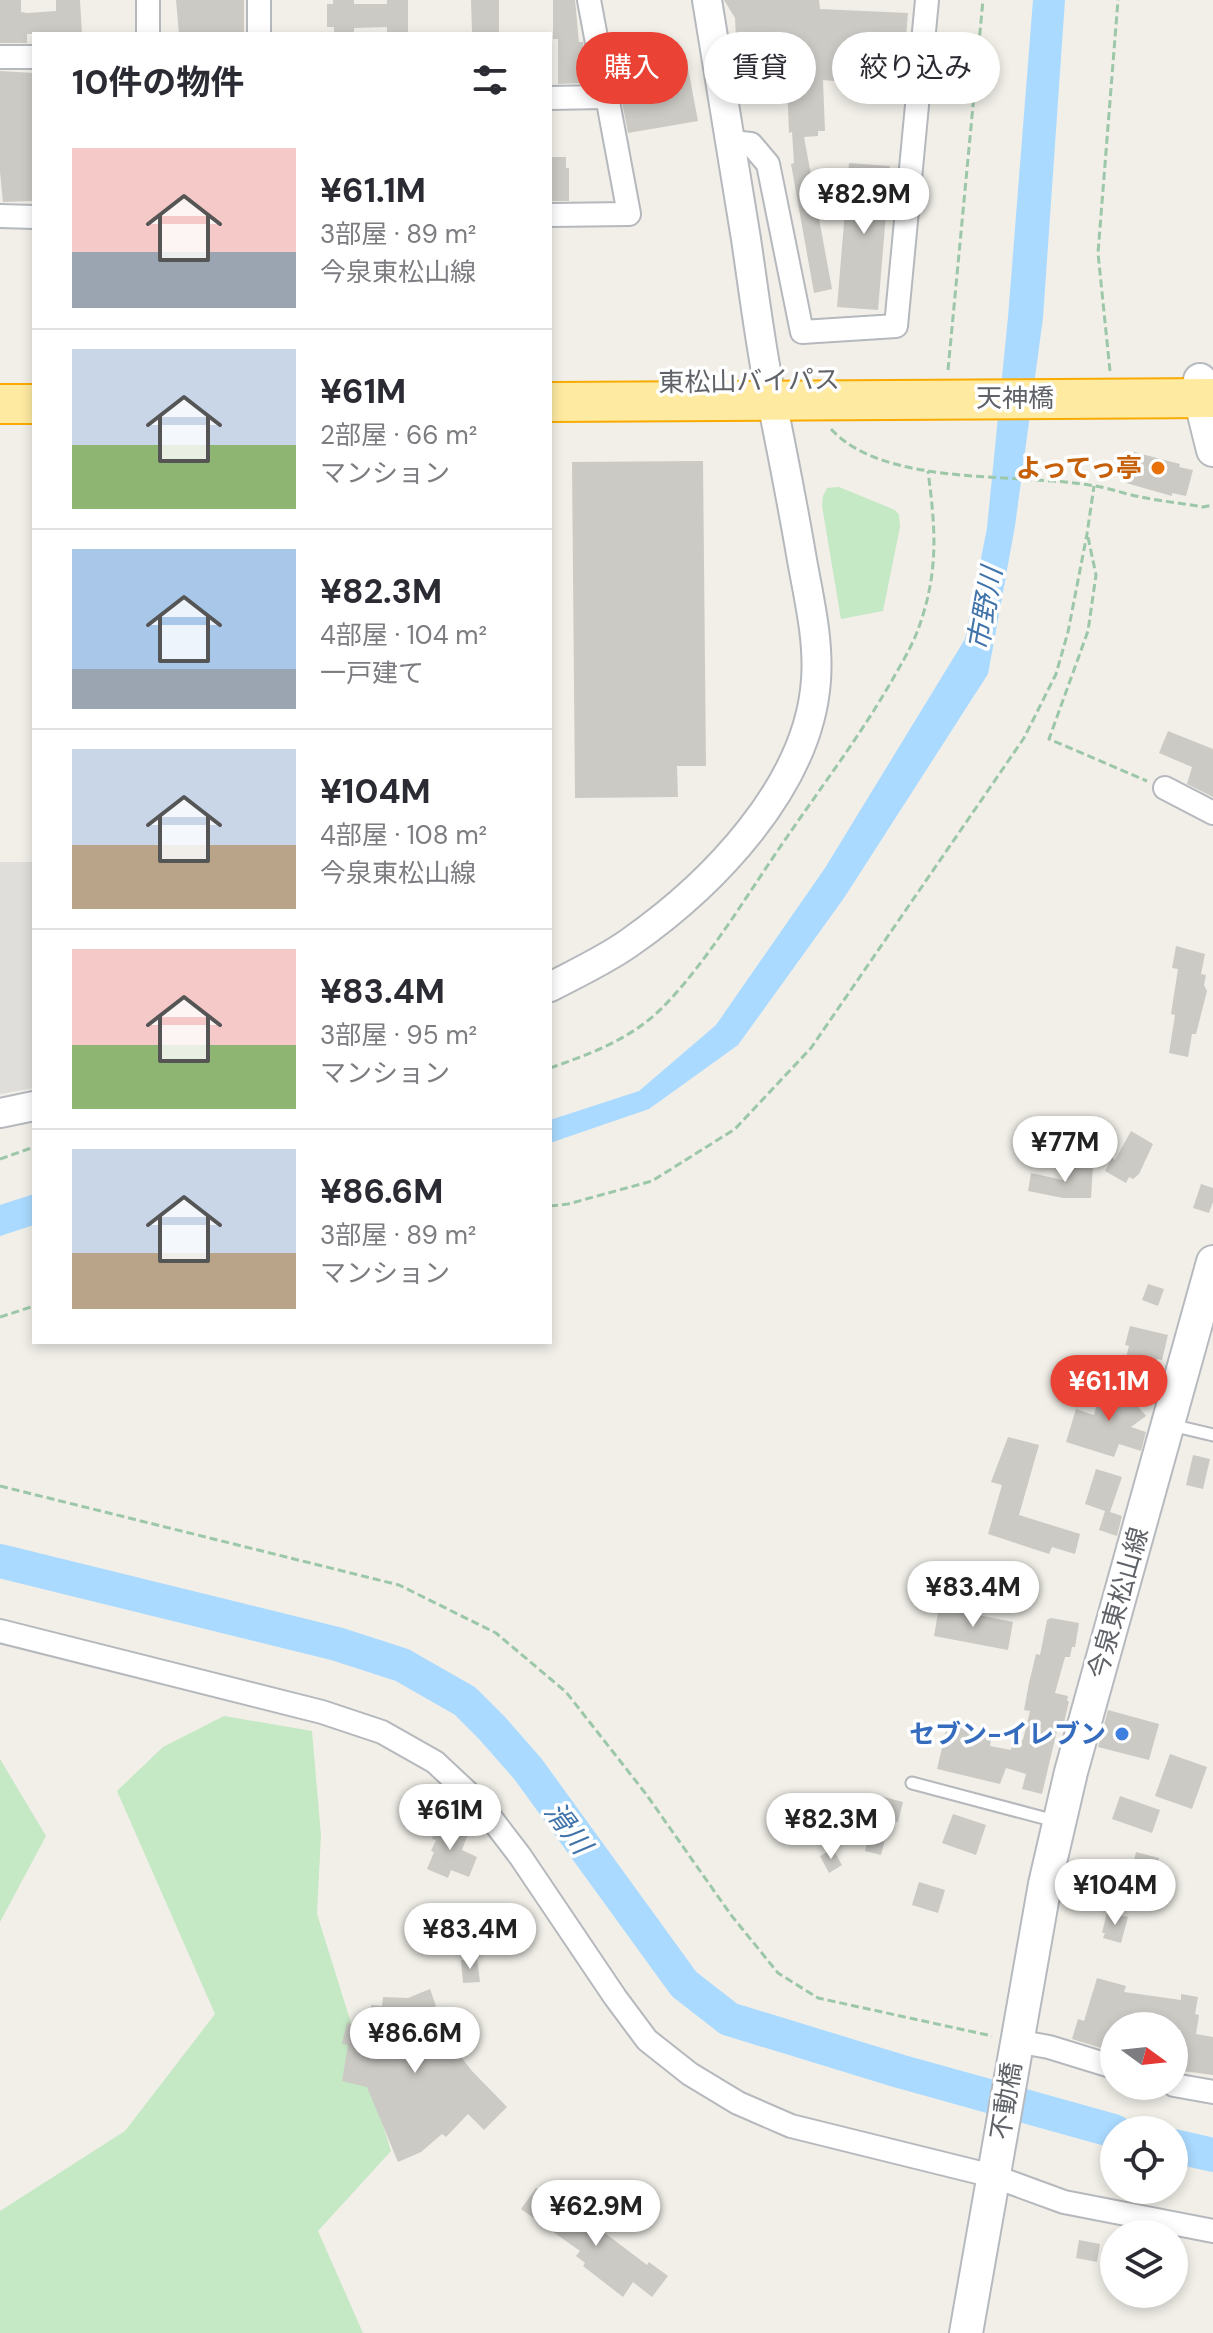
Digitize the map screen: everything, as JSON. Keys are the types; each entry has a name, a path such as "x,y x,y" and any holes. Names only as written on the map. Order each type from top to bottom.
{"highway":[{"name":"東松山バイパス","path":"552,382 770,391"},
{"path":"0,385 32,385"},
{"name":"天神橋","path":"947,389 1092,386"},
{"path":"1092,386 1206,389"},
{"name":"東松山バイパス","path":"552,402 770,391 947,389"},
{"path":"0,404 32,404"}],"main road":[{"path":"1206,389 1213,450"},
{"name":"今泉東松山線","path":"1016,2041 1045,1884 1071,1772 1213,1262"},
{"name":"不動橋","path":"995,2168 1016,2041"},
{"path":"966,2333 995,2168"}],"street":[{"path":"148,0 148,32"},
{"path":"259,0 259,32"},
{"path":"589,0 594,32"},
{"path":"552,986 628,943 692,891 754,826 778,792 796,757 809,719 816,681 815,641 723,145 707,0"},
{"path":"723,145 751,144 768,164 802,332 896,326 927,0"},
{"path":"0,57 32,57"},
{"path":"552,98 576,98"},
{"path":"552,215 629,214 606,104"},
{"path":"0,216 32,217"},
{"path":"1165,788 1213,813"},
{"path":"0,1113 32,1106"},
{"path":"0,1631 322,1712 382,1732 435,1762 481,1805 520,1856 647,2040 690,2074 738,2103 791,2126 995,2168 1064,2202 1213,2231"},
{"path":"1016,2041 1049,2047 1100,2063"},
{"path":"1188,2088 1213,2092"}],"lane":[{"path":"1168,1424 1213,1435"},
{"path":"912,1783 1059,1822"}],"path":[{"path":"947,389 983,0"},
{"path":"1092,386 1098,253 1118,0"},
{"path":"828,426 842,441 872,457 928,471 1088,485 1139,497 1203,507 1213,505"},
{"path":"552,1206 652,1181 735,1129 811,1048 1024,738 1056,674 1068,632 1094,486"},
{"path":"1087,534 1096,575 1088,631 1049,739 1165,788"},
{"path":"0,1159 32,1148"},
{"path":"0,1317 32,1307"},
{"path":"0,1486 399,1585 496,1633 566,1692 646,1794 731,1915 778,1973 818,1998 1016,2041"}],"shaded area":[{"path":"0,862 32,862 32,1088 0,1094"}],"green space":[{"path":"839,487 895,510 899,515 900,527 883,611 841,619 822,506 827,488"},
{"path":"224,1716 312,1731 321,1835 317,1914 391,2151 318,2231 363,2333 0,2333 0,2211 125,2131 215,2014 117,1791 163,1747"},
{"path":"0,1759 46,1836 0,1922"}],"water":[{"name":"市野川","path":"1033,0 1065,0 1043,318 1015,526 988,674 844,898 738,1045 649,1109 552,1142 552,1119 639,1091 716,1025 825,868 965,639 987,528 1008,317"},
{"path":"32,1195 32,1226 0,1236 0,1205"}],"building":[{"path":"0,0 21,0 21,12 27,13 56,11 56,0 80,0 82,32 32,32 27,34 27,43 0,43"},
{"path":"176,0 244,0 244,32 179,32"},
{"path":"333,0 354,0 354,4 387,4 387,0 408,0 408,32 387,32 387,27 334,32 334,27 327,27 327,4 333,4"},
{"path":"471,0 499,0 499,32 472,32"},
{"path":"553,0 575,0 578,32 576,83 558,84 558,39 553,39"},
{"path":"724,0 819,0 820,9 908,13 906,32 832,32 832,81 823,80 825,131 818,131 818,136 804,137 832,289 814,293 791,164 794,163 792,132 789,133 788,104 816,104 816,32 736,32 735,18"},
{"path":"688,68 698,121 628,133 622,104 688,104"},
{"path":"0,71 32,73 32,201 3,202"},
{"path":"552,157 566,157 569,201 552,201"},
{"path":"849,163 890,166 878,310 837,307"},
{"path":"1134,452 1193,470 1186,496 1172,493 1172,496 1126,483"},
{"path":"703,461 706,766 677,766 678,797 575,798 572,462"},
{"path":"1168,731 1213,749 1213,797 1187,784 1192,767 1159,753"},
{"path":"1176,946 1205,954 1201,974 1206,975 1204,985 1207,991 1196,1034 1192,1034 1188,1057 1169,1053 1175,1015 1171,1014 1178,969 1172,968"},
{"path":"1131,1131 1153,1144 1139,1174 1133,1179 1129,1177 1126,1183 1105,1171"},
{"path":"1067,1166 1093,1166 1091,1198 1063,1198 1028,1191 1031,1173 1067,1181"},
{"path":"1201,1184 1213,1188 1209,1213 1193,1208"},
{"path":"1148,1284 1164,1289 1158,1306 1142,1300"},
{"path":"1130,1326 1168,1335 1162,1360 1157,1359 1149,1388 1120,1381 1129,1346 1125,1345"},
{"path":"1108,1381 1119,1384 1146,1416 1131,1427 1146,1432 1141,1451 1119,1444 1114,1457 1066,1442 1076,1409 1094,1415 1102,1385 1106,1386"},
{"path":"1008,1437 1039,1445 1019,1515 1080,1534 1075,1554 1052,1547 1049,1554 988,1534 1002,1485 991,1482"},
{"path":"1193,1455 1210,1459 1203,1489 1186,1485"},
{"path":"1096,1469 1122,1477 1110,1512 1122,1516 1117,1536 1099,1530 1105,1511 1085,1504"},
{"path":"939,1607 1013,1622 1008,1650 934,1636"},
{"path":"1047,1620 1079,1623 1075,1647 1072,1647 1070,1657 1065,1657 1055,1693 1068,1696 1069,1701 1064,1723 1059,1722 1042,1794 1022,1789 1026,1774 1006,1768 1000,1784 937,1769 948,1722 992,1733 990,1746 1011,1750 1014,1738 1023,1740 1030,1711 1024,1710 1029,1683 1036,1654 1040,1655"},
{"name":"セブン-イレブン","path":"1108,1710 1159,1724 1149,1760 1098,1747"},
{"path":"1170,1754 1207,1767 1192,1809 1155,1796"},
{"path":"880,1796 903,1802 898,1822 890,1820 881,1855 865,1851"},
{"path":"1120,1796 1160,1810 1152,1833 1112,1819"},
{"path":"953,1814 986,1825 976,1855 942,1843"},
{"path":"440,1820 468,1834 462,1850 477,1857 469,1877 451,1870 448,1878 427,1869 436,1840 432,1839"},
{"path":"833,1849 842,1865 829,1873 820,1856"},
{"path":"1136,1852 1159,1858 1152,1887 1129,1881"},
{"path":"1096,1874 1115,1879 1110,1898 1091,1893"},
{"path":"919,1882 945,1890 938,1913 912,1905"},
{"path":"1107,1912 1128,1917 1121,1943 1103,1938"},
{"path":"478,1934 480,1956 465,1957 463,1936"},
{"path":"477,1958 480,1982 463,1983 461,1960"},
{"path":"1097,1978 1126,1986 1124,1992 1181,2000 1181,1994 1198,1997 1196,2034 1213,2037 1213,2075 1188,2072 1188,2012 1100,2012 1100,2048 1072,2039 1078,2019 1084,2021"},
{"path":"430,1989 436,2006 432,2008 443,2034 472,2071 507,2107 484,2130 468,2114 446,2137 442,2134 421,2152 398,2162 367,2087 342,2081 348,2045 342,2044 347,2023 370,2027 371,2005 382,2006 383,1997 408,1998"},
{"path":"536,2188 595,2230 597,2227 647,2265 649,2262 668,2276 652,2297 633,2282 623,2297 583,2266 585,2263 576,2256 580,2251 521,2209"},
{"path":"1079,2240 1100,2244 1097,2262 1076,2258"}],"waterway":[{"name":"滑川","path":"0,1561 337,1644 402,1665 465,1701 492,1728 528,1769 684,1984 729,2019 1100,2127"},
{"name":"滑川","path":"1188,2149 1213,2155"}],"place":[{"name":"よってっ亭","path":"1158,468"},
{"name":"セブン-イレブン","path":"1122,1734"}]}
